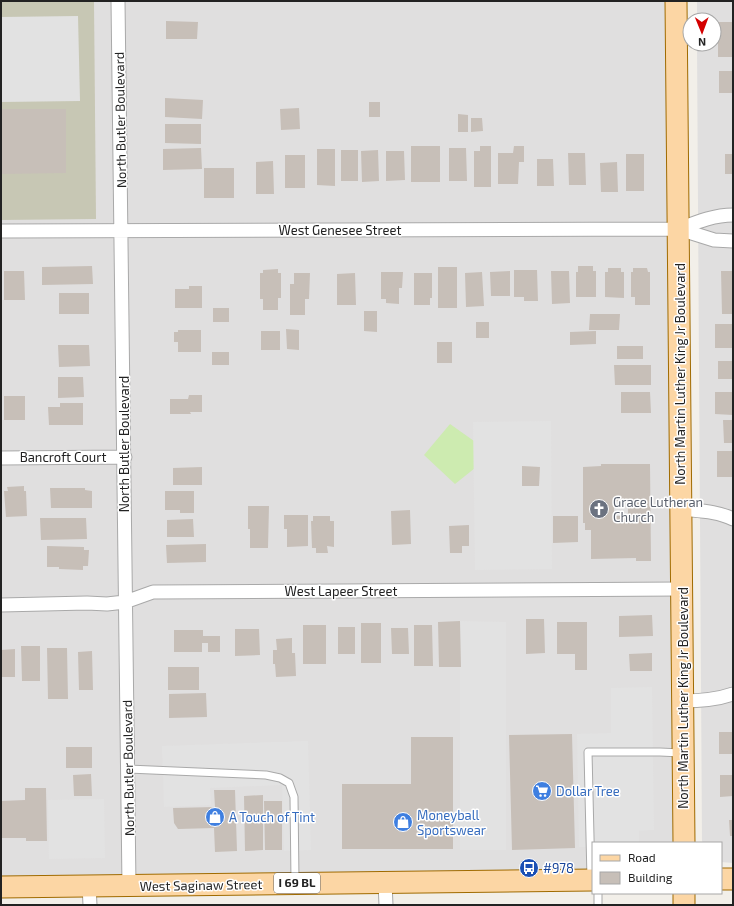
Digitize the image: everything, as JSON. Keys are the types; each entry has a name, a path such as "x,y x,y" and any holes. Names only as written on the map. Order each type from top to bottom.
{"main road":[{"name":"North Martin Luther King Jr Boulevard","path":"676,1 684,842"},
{"path":"722,879 733,879"},
{"name":"West Saginaw Street","path":"1,887 89,896 128,886 295,883 592,884"},
{"path":"684,894 684,905"}],"street":[{"name":"North Butler Boulevard","path":"118,1 125,457 128,886"},
{"path":"679,229 709,218 723,215 733,215"},
{"name":"West Genesee Street","path":"1,232 122,230 679,229"},
{"path":"679,229 714,240 733,241"},
{"name":"Bancroft Court","path":"1,458 125,457"},
{"path":"681,510 709,512 725,515 733,519"},
{"name":"West Lapeer Street","path":"1,605 125,602 153,592 682,589"},
{"path":"682,701 704,701 733,694"},
{"path":"385,883 386,905"}],"lane":[{"path":"592,842 588,752 683,753"},
{"path":"128,769 266,775 280,778 290,783 294,797 295,883"},
{"path":"596,894 598,905"}],"shaded area":[{"path":"1,1 674,1 684,842 592,842 592,879 1,880"},
{"path":"1,1 94,1 96,219 1,220"},
{"path":"697,1 733,1 733,863 722,862 722,842 702,841 697,52 722,52 722,12 697,12"},
{"path":"78,16 80,101 1,102 1,17"},
{"path":"551,421 552,569 475,570 473,422","holes":["522,466 540,467 539,486 522,486"]},
{"path":"460,621 506,622 506,850 460,850"},
{"path":"652,687 654,830 639,831 639,842 592,842 592,847 579,847 577,734 611,733 611,688"},
{"path":"308,741 311,850 284,851 282,785 210,788 211,805 164,807 162,746"},
{"path":"104,799 105,858 49,859 48,800"}],"green space":[{"path":"450,424 474,441 475,468 455,484 424,455"}],"building":[{"path":"166,21 198,22 197,39 166,39"},
{"path":"722,22 733,22 733,57 718,57 718,52 722,52"},
{"path":"719,71 733,71 733,93 719,93"},
{"path":"165,98 203,100 202,119 165,117"},
{"path":"369,102 380,102 380,117 369,117"},
{"path":"299,108 300,129 281,130 280,109"},
{"path":"1,109 66,109 66,173 1,174"},
{"path":"458,114 468,115 468,132 458,132"},
{"path":"471,118 482,118 483,131 471,132"},
{"path":"165,124 201,124 201,144 165,143"},
{"path":"411,146 440,146 440,182 411,182"},
{"path":"480,146 491,146 491,187 474,187 474,151 480,151"},
{"path":"514,146 524,146 524,162 519,162 518,184 498,184 498,153 513,153"},
{"path":"201,148 202,169 163,170 163,149"},
{"path":"449,148 466,148 467,181 449,181"},
{"path":"317,149 335,149 335,186 317,185"},
{"path":"341,150 358,150 358,181 341,181"},
{"path":"378,150 379,181 362,182 361,151"},
{"path":"386,151 404,151 405,180 386,181"},
{"path":"568,153 585,153 586,185 569,185"},
{"path":"626,154 644,154 644,191 626,191"},
{"path":"725,154 733,154 733,174 725,174"},
{"path":"285,155 305,155 305,188 285,188"},
{"path":"537,159 553,159 554,186 537,186"},
{"path":"273,161 274,194 256,194 256,162"},
{"path":"617,162 618,192 601,192 600,163"},
{"path":"204,168 234,168 234,198 204,198"},
{"path":"92,266 93,284 42,285 42,267"},
{"path":"578,266 593,266 593,271 596,271 596,297 576,297 576,272 578,272"},
{"path":"438,267 457,267 457,308 438,308"},
{"path":"608,268 621,268 621,272 624,272 624,298 605,297 605,272 608,272"},
{"path":"633,268 647,268 648,272 650,272 650,305 635,305 635,297 631,297 631,272 633,272"},
{"path":"278,269 278,273 281,273 281,298 278,298 278,310 263,310 263,299 260,299 260,273 263,273 263,270"},
{"path":"514,270 537,270 538,301 524,301 524,297 514,297"},
{"path":"4,271 24,271 25,300 4,300"},
{"path":"510,271 510,296 491,296 490,272"},
{"path":"551,271 569,271 570,303 552,304"},
{"path":"721,271 733,271 733,314 722,314"},
{"path":"381,272 403,272 402,288 399,288 399,304 386,303 386,299 381,299"},
{"path":"482,272 484,306 466,307 465,273"},
{"path":"294,273 310,273 309,299 305,299 305,315 290,315 290,284 294,284"},
{"path":"355,273 356,305 337,305 337,274"},
{"path":"414,273 432,273 432,298 430,298 430,305 414,305"},
{"path":"189,286 202,286 202,308 175,308 175,289 189,289"},
{"path":"59,293 89,293 89,314 59,314"},
{"path":"213,308 229,308 229,322 213,322"},
{"path":"364,311 377,311 377,332 364,331"},
{"path":"590,314 620,314 619,330 589,330"},
{"path":"476,322 489,322 489,338 476,338"},
{"path":"715,324 733,324 733,348 715,348"},
{"path":"286,329 299,330 299,350 287,349"},
{"path":"178,330 201,330 201,352 178,352 178,342 174,342 174,332 178,332"},
{"path":"261,331 280,331 280,350 261,350"},
{"path":"596,331 596,344 570,345 570,332"},
{"path":"437,342 452,342 452,363 437,363"},
{"path":"58,345 89,345 90,366 59,367"},
{"path":"617,346 643,346 643,359 617,359"},
{"path":"212,352 229,352 229,365 212,365"},
{"path":"718,361 733,361 733,379 718,379"},
{"path":"614,365 651,365 651,385 615,385"},
{"path":"58,377 83,377 84,397 58,398"},
{"path":"621,392 650,392 651,413 621,413"},
{"path":"715,392 733,392 733,415 715,414"},
{"path":"189,395 202,395 202,412 190,412 191,414 170,414 170,399 188,399"},
{"path":"4,396 25,396 25,420 4,420"},
{"path":"60,403 83,403 83,425 49,425 48,407 60,407"},
{"path":"723,420 733,420 733,443 724,443"},
{"path":"717,451 733,451 733,477 717,477"},
{"name":"Grace Lutheran Church","path":"601,464 650,464 651,561 636,561 636,558 591,559 591,530 585,530 585,523 583,523 583,467 601,466","holes":["614,501 628,502 628,516 614,516"]},
{"path":"522,466 540,467 539,486 522,486"},
{"path":"202,467 202,485 173,485 173,468"},
{"path":"24,486 24,491 26,491 27,516 6,517 4,491 8,491 7,487"},
{"path":"50,488 85,488 85,490 92,491 92,508 51,508"},
{"path":"165,491 194,491 194,513 180,513 180,510 165,510"},
{"path":"248,506 269,506 268,548 250,548"},
{"path":"410,510 411,544 392,545 391,511"},
{"path":"284,515 308,515 308,546 287,547 287,529 284,529"},
{"path":"313,516 330,516 330,521 334,521 334,547 327,546 328,553 316,553 316,548 312,548 311,521 313,521"},
{"path":"553,516 578,516 578,542 553,543"},
{"path":"40,518 86,518 87,539 41,540"},
{"path":"193,519 194,537 167,537 167,520"},
{"path":"469,525 469,546 462,546 462,553 450,553 449,526"},
{"path":"206,544 206,562 167,563 166,545"},
{"path":"47,546 84,547 84,550 89,550 88,566 83,566 83,570 47,567"},
{"path":"652,615 653,636 619,637 619,616"},
{"path":"526,619 544,619 545,653 526,654"},
{"path":"460,621 461,667 439,667 438,622"},
{"path":"557,622 587,622 587,670 575,670 575,654 557,654"},
{"path":"361,623 381,623 381,663 361,663"},
{"path":"303,625 326,625 326,664 303,664"},
{"path":"414,625 432,625 433,666 414,666"},
{"path":"338,627 355,627 355,654 338,654"},
{"path":"391,628 408,628 409,654 392,654"},
{"path":"235,629 259,629 260,655 235,656"},
{"path":"174,630 203,630 203,636 220,636 220,652 208,652 208,643 202,643 202,652 174,652"},
{"path":"292,638 292,653 295,653 296,676 276,677 275,664 273,664 273,650 277,650 276,639"},
{"path":"21,646 40,646 40,681 22,681"},
{"path":"47,648 67,648 68,699 48,699"},
{"path":"15,649 15,677 1,677 1,650"},
{"path":"92,651 93,690 79,690 78,652"},
{"path":"652,653 652,671 630,671 629,654"},
{"path":"168,667 199,667 199,690 168,690"},
{"path":"206,693 207,717 169,718 169,694"},
{"path":"719,732 733,732 733,754 719,754"},
{"path":"572,734 575,848 512,850 509,735"},
{"path":"411,737 453,737 453,849 342,849 342,784 411,784"},
{"path":"66,747 92,747 92,768 66,768"},
{"path":"91,774 92,796 74,796 73,775"},
{"path":"720,775 733,775 733,796 720,797"},
{"path":"25,788 46,788 47,841 26,841 26,838 1,838 1,801 25,800"},
{"path":"214,790 235,790 237,851 215,852 214,828 178,829 174,823 173,808 215,807"},
{"path":"263,795 263,850 245,851 244,796"},
{"path":"264,801 282,801 282,850 265,850"},
{"path":"729,820 733,820 733,836 730,836"}],"place":[{"name":"Grace Lutheran Church","path":"599,509"},
{"name":"Dollar Tree","path":"542,791"},
{"name":"A Touch of Tint","path":"215,817"},
{"name":"Moneyball Sportswear","path":"403,822"},
{"name":"#978","path":"529,868"}]}
